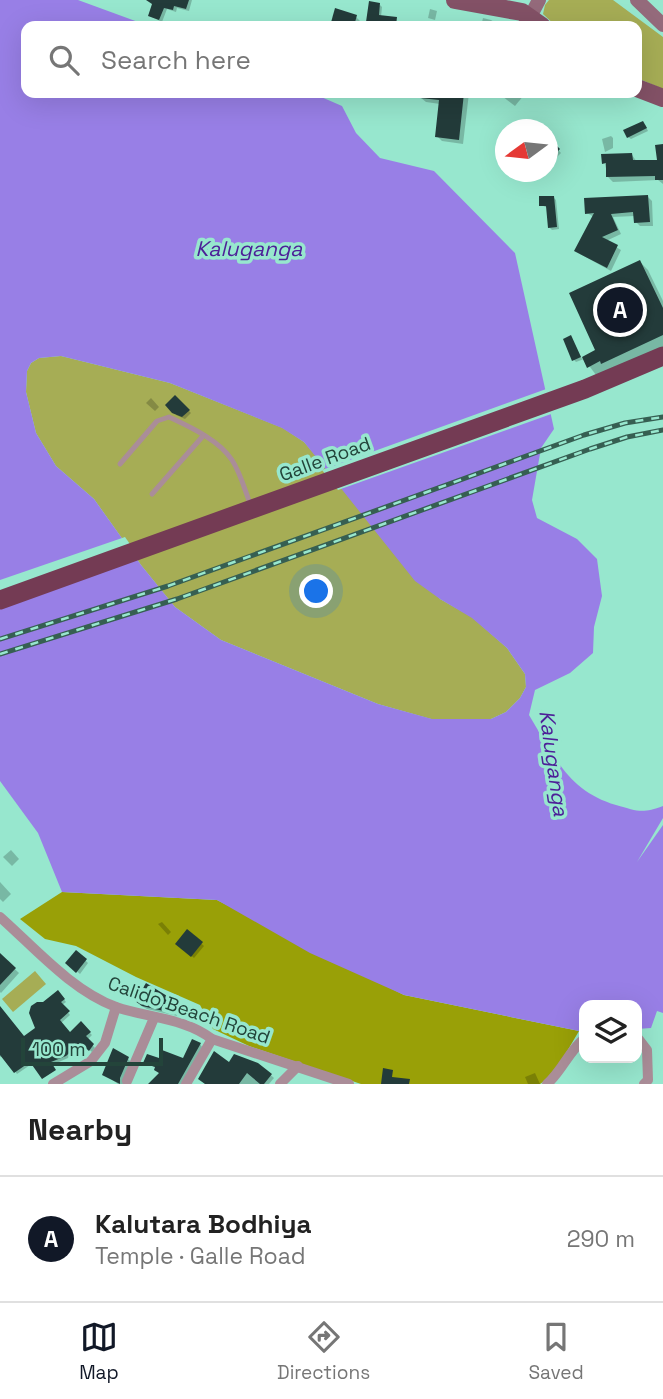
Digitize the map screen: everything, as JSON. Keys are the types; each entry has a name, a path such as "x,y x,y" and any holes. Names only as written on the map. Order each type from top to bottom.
{"highway":[{"name":"Galle Road","path":"0,600 585,389 663,356"}],"main road":[{"path":"455,0 522,12 535,21"},
{"path":"642,90 663,98"}],"street":[{"path":"536,21 539,0"},
{"path":"637,0 663,25"},
{"name":"Calido Beach Road","path":"2,922 77,985 116,1007 198,1028 212,1039 349,1084"},
{"path":"52,1084 91,1061 104,1043 116,1007"},
{"path":"127,1081 154,1018"},
{"path":"187,1084 212,1039"},
{"path":"547,1084 557,1076 579,1043"},
{"path":"642,1044 647,1050 648,1080 645,1084"},
{"path":"280,1084 298,1066"}],"lane":[{"path":"120,464 162,417 169,417 226,453 233,462 252,509"},
{"path":"152,494 203,436"}],"green space":[{"path":"549,0 613,0 641,21 551,21 543,14"},
{"path":"642,21 663,37 663,89 642,80"},
{"name":"Kaluganga","path":"61,356 170,383 283,428 304,442 440,599 472,617 507,648 525,674 526,687 520,698 506,712 491,719 431,719 378,704 221,640 175,607 94,499 56,466 36,433 26,392 27,371 31,363 39,358"},
{"path":"35,971 46,984 13,1012 2,999"}],"shaded area":[{"path":"62,892 217,900 404,995 579,1031 553,1075 540,1084 361,1084 249,1046 213,1029 200,1005 136,977 76,946 45,939 20,919"}],"water":[{"name":"Kaluganga","path":"0,0 78,0 135,21 21,21 21,98 324,98 342,106 356,133 380,158 434,171 515,253 554,429 541,448 532,500 537,518 577,539 597,559 602,596 594,627 593,653 570,673 535,690 529,715 564,770 586,791 600,799 635,810 644,811 663,806 663,818 637,862 663,825 663,1013 657,1011 651,1028 642,1029 642,1000 579,1000 579,1031 404,995 310,953 217,900 62,892 38,833 0,781","holes":["61,356 170,383 282,428 304,442 415,581 472,618 507,648 525,674 526,687 520,698 506,712 491,719 432,719 378,704 221,640 175,607 94,499 56,466 36,433 26,392 27,371 31,363 39,358"]}],"pier":[{"path":"549,388 554,413 338,490 322,470"},
{"path":"125,537 139,557 0,605 0,580"}],"building":[{"path":"146,0 189,0 186,9 174,6 173,10 164,8 159,20 148,16 152,4"},
{"path":"369,1 380,3 379,15 397,17 397,21 366,21"},
{"path":"335,8 357,15 355,21 331,21"},
{"path":"420,98 463,98 459,140 435,137 439,100"},
{"path":"643,121 647,128 627,138 623,130"},
{"path":"663,144 663,180 655,180 655,176 606,177 606,163 602,164 601,154 632,153 633,160 657,160 655,145"},
{"path":"648,195 650,222 634,223 633,212 611,214 618,230 602,237 618,245 607,268 574,251 594,213 585,214 584,198"},
{"path":"539,196 554,196 557,227 548,228 546,206 539,206"},
{"path":"640,260 663,308 663,335 587,368 582,357 595,350 569,293"},
{"path":"571,335 581,357 572,361 563,339"},
{"path":"175,395 190,410 182,417 172,413 165,405"},
{"path":"187,929 203,942 191,957 175,944"},
{"path":"76,950 87,959 76,973 65,963"},
{"path":"0,953 16,968 0,985"},
{"path":"146,983 172,999 171,1003 202,1016 200,1023 181,1015 142,1006 135,1001"},
{"path":"58,990 65,999 61,1002 70,1011 60,1020 70,1032 81,1021 91,1032 86,1036 94,1044 89,1051 80,1043 66,1056 51,1062 56,1070 42,1079 30,1062 14,1073 0,1055 0,1006 24,1036 35,1028 29,1013 31,1006 43,1002"},
{"path":"192,1039 201,1043 178,1084 148,1084 159,1073 154,1070 155,1067 143,1063 147,1054 159,1058 162,1050 183,1058"},
{"path":"113,1048 129,1057 120,1084 102,1075"},
{"path":"214,1051 229,1062 234,1054 258,1063 272,1074 264,1084 260,1084 247,1073 239,1084 205,1084 198,1079"},
{"path":"383,1068 393,1070 392,1077 410,1079 409,1084 381,1084"}],"railway":[{"path":"0,639 168,586 584,435 625,423 663,417"},
{"path":"0,654 177,599 590,449 627,437 663,430"}],"place":[{"name":"Kalutara Bodhiya","path":"620,310"}]}
